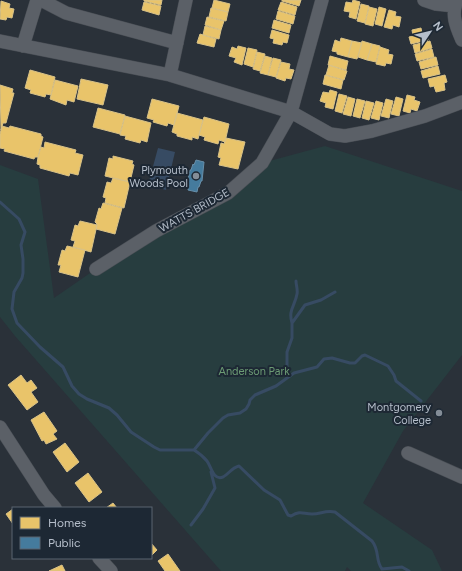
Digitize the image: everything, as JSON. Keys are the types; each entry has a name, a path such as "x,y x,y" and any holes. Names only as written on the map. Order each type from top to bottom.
{"street":[{"path":"23,46 37,0"},
{"path":"41,0 66,13 177,43"},
{"path":"170,74 186,0"},
{"name":"WATTS BRIDGE","path":"96,269 156,231 228,193 262,163 291,112 322,0"},
{"path":"424,0 436,4 456,3 455,23 462,40"},
{"path":"0,41 170,74 291,112 330,134 345,136 372,131 425,116 462,102"},
{"path":"0,427 44,495 54,507"},
{"path":"408,453 462,477"},
{"path":"100,559 111,571"}],"green space":[{"name":"Anderson Park","path":"325,146 462,191 462,355 403,431 363,503 432,550 442,571 351,571 347,567 345,571 221,571 0,317 0,165 38,179 54,298 96,269 228,193 262,163"}],"water":[{"path":"158,148 175,152 166,190 148,185"}],"building: Homes":[{"path":"144,0 162,0 161,5"},
{"path":"214,0 230,4 228,12 212,8"},
{"path":"282,0 301,0 299,6"},
{"path":"353,0 360,2 356,19 349,17 350,12 344,11 346,2 352,3"},
{"path":"1,1 10,4 9,8 14,9 12,18 7,17 6,20 0,19"},
{"path":"144,2 161,6 159,15 142,10"},
{"path":"281,2 297,7 295,15 278,10"},
{"path":"361,4 369,6 365,23 357,21"},
{"path":"369,7 377,9 373,26 365,24"},
{"path":"379,7 386,9 382,26 375,24"},
{"path":"211,8 228,12 226,21 209,17"},
{"path":"389,10 396,12 395,16 401,17 399,27 393,25 392,29 384,27"},
{"path":"278,11 295,16 293,24 276,19"},
{"path":"207,17 224,21 221,30 205,25"},
{"path":"274,20 291,25 289,33 272,28"},
{"path":"205,26 221,30 219,39 203,35"},
{"path":"421,28 422,33 426,32 428,40 411,44 409,37 413,36 412,30"},
{"path":"272,30 289,35 287,43 283,42 282,45 273,43 274,39 270,38"},
{"path":"200,34 216,39 214,47 197,43"},
{"path":"341,38 352,41 348,57 332,51 335,40 340,42"},
{"path":"352,41 362,43 357,59 348,57"},
{"path":"362,41 372,44 367,60 358,57"},
{"path":"430,41 432,48 415,53 413,45"},
{"path":"372,44 380,46 376,62 367,60"},
{"path":"238,46 246,48 242,65 234,62 236,58 229,56 232,47 237,49"},
{"path":"380,47 389,50 388,54 393,55 391,64 386,63 385,66 376,64"},
{"path":"248,48 257,50 253,67 244,64"},
{"path":"432,49 434,57 417,61 415,54"},
{"path":"257,52 265,54 260,71 253,69"},
{"path":"265,56 272,58 268,75 260,73"},
{"path":"330,56 348,61 346,70 328,65"},
{"path":"436,57 438,65 421,69 419,62"},
{"path":"273,58 281,60 276,77 268,75"},
{"path":"281,62 290,64 289,69 294,70 291,79 286,78 285,81 276,78"},
{"path":"329,65 347,71 344,80 326,75"},
{"path":"438,66 440,74 423,78 421,71"},
{"path":"30,70 55,77 51,95 46,94 45,97 30,93 31,90 25,88"},
{"path":"325,75 343,80 341,89 323,84"},
{"path":"445,75 447,82 444,83 445,90 436,92 434,86 430,87 428,79"},
{"path":"81,79 108,85 103,105 77,99"},
{"path":"55,80 78,86 74,102 67,100 66,105 50,99"},
{"path":"0,85 13,89 12,93 14,93 6,123 3,123 1,130"},
{"path":"330,90 337,92 333,109 325,107 326,103 320,101 323,92 329,93"},
{"path":"339,94 347,96 342,113 335,111"},
{"path":"407,95 415,97 414,100 420,102 417,111 411,109 410,113 403,111"},
{"path":"348,97 355,99 351,116 343,114"},
{"path":"396,97 403,99 399,116 391,114"},
{"path":"152,99 179,106 174,125 168,123 167,126 153,122 154,120 147,118"},
{"path":"357,99 365,101 360,118 353,116"},
{"path":"386,99 393,101 389,118 381,116"},
{"path":"366,101 374,103 369,120 362,118"},
{"path":"376,101 383,103 379,120 371,118"},
{"path":"98,108 125,115 120,134 93,127"},
{"path":"177,113 203,120 198,139 192,137 192,140 177,136 177,134 172,132"},
{"path":"125,116 151,123 147,142 141,140 140,143 125,139 126,136 120,135"},
{"path":"204,117 229,124 225,142 219,140 218,144 204,140 205,137 199,135"},
{"path":"2,126 9,128 10,126 41,134 43,137 38,157 35,157 34,159 4,151 5,149 0,148 0,134"},
{"path":"226,138 245,142 238,169 219,165 221,158 218,157 221,143 224,144"},
{"path":"45,142 76,150 75,153 83,155 78,175 70,173 69,176 40,168 40,165 37,164 38,157 41,147 44,148"},
{"path":"113,156 133,161 132,164 134,165 130,182 105,176 109,158 113,159"},
{"path":"113,178 130,182 124,208 105,203 106,198 103,197 107,182 111,183"},
{"path":"103,203 122,208 115,234 96,229 97,224 95,222 99,208 101,209"},
{"path":"80,221 97,225 91,252 73,247 75,241 71,240 75,225 78,226"},
{"path":"67,246 85,250 78,277 59,272 61,265 58,265 62,250 65,251"},
{"path":"21,375 27,383 31,380 37,388 31,392 38,402 27,410 8,385"},
{"path":"44,412 57,431 53,434 57,439 46,444 44,440 42,441 31,420"},
{"path":"65,443 79,462 67,472 53,452"},
{"path":"88,473 102,492 89,502 75,483"},
{"path":"113,503 116,507 107,507"},
{"path":"12,510 12,523 6,514"},
{"path":"152,544 157,550 152,555"},
{"path":"168,554 180,571 165,571 158,561"},
{"path":"62,565 65,571 49,571"}],"building: Public":[{"name":"Plymouth Woods Pool","path":"196,160 204,162 202,181 197,192 188,190 189,185 187,185 190,170"}],"waterway":[{"path":"0,202 19,219 25,232 21,245 23,273 22,278 14,292 12,309 17,323 40,347 63,367 72,386 79,394 109,408 131,432 160,450 194,450 205,459 217,477 223,477 239,466 264,490 280,500 288,515 291,516 300,513 312,514 328,511 335,512 372,541 376,548 382,569 402,567 409,571"},
{"path":"292,323 291,311 296,298 296,281"},
{"path":"290,376 287,373 287,352 292,338 292,323 305,305 321,300 335,292"},
{"path":"194,450 223,418 228,415 240,413 246,409 250,400 255,395 276,386 294,373 317,367 324,359 332,358 355,363 365,355 388,366 396,381 421,401"},
{"path":"191,525 203,509 215,488 211,472"}],"place":[{"name":"Plymouth Woods Pool","path":"196,176"},
{"name":"Montgomery College","path":"439,413"}]}
